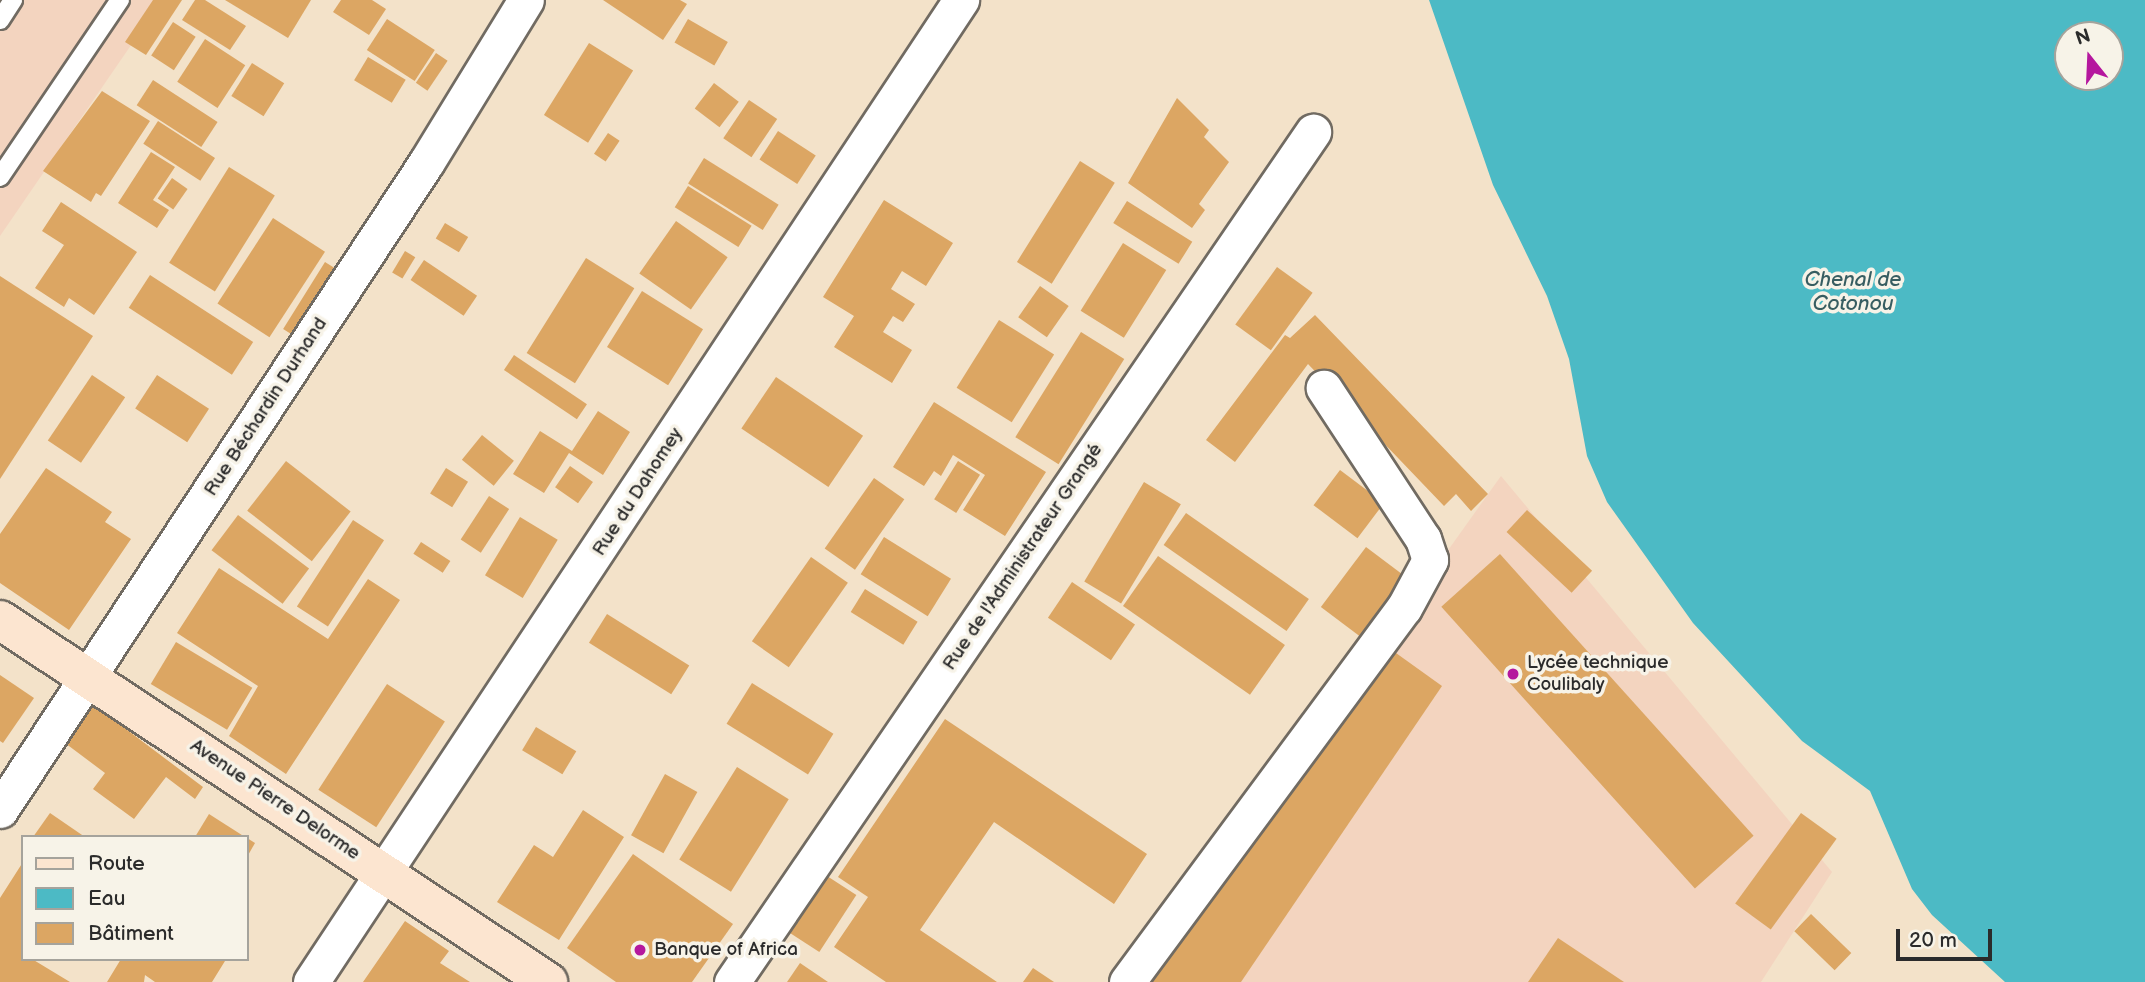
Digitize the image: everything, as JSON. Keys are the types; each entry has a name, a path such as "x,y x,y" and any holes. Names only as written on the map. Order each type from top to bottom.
{"main road":[{"name":"Avenue Pierre Delorme","path":"0,620 548,982"}],"street":[{"name":"Rue Béchardin Durhand","path":"0,810 419,174 526,0"},
{"name":"Rue du Dahomey","path":"311,982 386,876 961,0"},
{"name":"Rue de l'Administrateur Grangé","path":"732,982 1313,132"},
{"path":"1127,982 1375,648 1424,579 1430,561 1423,539 1324,388"}],"lane":[{"path":"0,20 13,0"},
{"path":"0,177 120,0"}],"shaded area":[{"path":"0,0 162,0 0,236"},
{"name":"Lycée technique Coulibaly","path":"1501,476 1832,872 1761,982 1140,982"}],"water":[{"name":"Chenal de Cotonou","path":"1429,0 2145,0 2145,982 2005,982 1932,915 1912,889 1870,791 1802,741 1693,623 1607,502 1587,456 1569,359 1547,296 1493,185"}],"building":[{"path":"153,0 182,0 146,55 125,42"},
{"path":"195,0 205,0 246,26 230,50 182,20"},
{"path":"225,0 311,0 288,38"},
{"path":"341,0 372,0 386,9 369,35 333,12"},
{"path":"603,0 680,0 687,4 663,40"},
{"path":"387,19 435,50 415,81 367,50"},
{"path":"688,19 728,42 714,65 674,42"},
{"path":"173,22 196,37 174,70 151,56"},
{"path":"205,39 245,65 217,108 177,82"},
{"path":"589,43 633,71 588,143 544,115"},
{"path":"436,53 448,61 427,91 416,83"},
{"path":"368,57 406,80 392,103 354,80"},
{"path":"252,63 284,83 264,116 231,96"},
{"path":"153,80 218,122 201,147 137,105"},
{"path":"714,83 739,102 719,127 695,109"},
{"path":"102,91 150,121 101,196 96,193 91,202 43,171"},
{"path":"1177,98 1209,130 1204,137 1229,162 1199,204 1205,210 1192,228 1128,183"},
{"path":"749,100 777,119 751,157 723,138"},
{"path":"158,121 215,158 200,181 143,144"},
{"path":"778,131 816,156 797,184 759,160"},
{"path":"608,133 620,141 606,162 594,154"},
{"path":"151,152 175,167 153,200 169,210 157,228 118,203"},
{"path":"704,158 779,205 763,230 688,183"},
{"path":"1080,161 1115,183 1052,284 1017,262"},
{"path":"229,167 275,196 215,291 169,263"},
{"path":"172,178 188,189 173,209 158,198"},
{"path":"688,186 752,226 738,247 675,207"},
{"path":"884,200 953,243 926,286 902,271 891,289 915,304 903,322 893,316 883,332 912,350 892,383 834,347 854,316 823,297"},
{"path":"1127,201 1192,242 1179,264 1113,223"},
{"path":"61,202 137,252 94,315 69,298 64,307 35,288 64,245 42,231"},
{"path":"273,218 325,252 269,337 217,304"},
{"path":"676,221 728,257 691,310 639,273"},
{"path":"445,223 468,237 459,252 436,238"},
{"path":"1123,243 1166,270 1124,338 1081,311"},
{"path":"405,251 415,257 402,279 392,272"},
{"path":"586,258 634,288 575,383 527,353"},
{"path":"424,260 477,296 464,316 411,280"},
{"path":"325,262 344,274 302,341 283,329"},
{"path":"1277,267 1313,293 1271,350 1235,324"},
{"path":"150,275 253,342 232,375 129,308"},
{"path":"0,276 93,336 0,479"},
{"path":"1040,286 1069,306 1047,337 1018,317"},
{"path":"642,291 703,329 668,385 607,347"},
{"path":"1315,315 1488,494 1471,511 1456,494 1444,506 1308,364 1235,462 1206,440 1285,335 1290,338"},
{"path":"999,320 1054,354 1012,422 957,388"},
{"path":"1081,332 1124,359 1059,464 1015,437"},
{"path":"514,355 587,404 577,419 504,370"},
{"path":"92,375 125,397 81,463 48,440"},
{"path":"157,375 209,409 187,442 135,409"},
{"path":"776,377 863,436 828,487 741,428"},
{"path":"934,402 1046,472 1005,536 963,510 985,475 953,455 941,476 934,471 924,486 893,467"},
{"path":"598,411 630,432 603,475 569,453 544,493 513,474 540,431 572,451"},
{"path":"482,435 514,461 494,486 462,460"},
{"path":"286,461 351,511 312,561 247,511"},
{"path":"958,461 980,475 956,513 934,499"},
{"path":"570,466 593,482 578,503 555,487"},
{"path":"46,468 112,512 105,522 131,539 69,630 0,583 0,534"},
{"path":"446,468 468,482 452,507 430,493"},
{"path":"1340,470 1384,503 1357,538 1314,505"},
{"path":"874,478 904,499 855,570 825,548"},
{"path":"1144,482 1181,504 1121,604 1084,581"},
{"path":"489,496 509,509 481,553 461,540"},
{"path":"1527,510 1592,571 1572,593 1507,532"},
{"path":"1186,513 1309,599 1287,631 1164,545"},
{"path":"238,515 309,569 283,604 212,550"},
{"path":"520,517 558,540 523,598 485,575"},
{"path":"353,520 384,540 328,627 297,606"},
{"path":"884,537 951,579 928,616 861,574"},
{"path":"421,542 450,561 443,573 413,554"},
{"path":"1366,547 1414,583 1369,643 1321,607"},
{"path":"1500,554 1754,836 1695,889 1441,607"},
{"path":"1158,556 1285,645 1250,695 1123,606"},
{"path":"811,557 848,583 789,667 752,641"},
{"path":"219,568 328,639 368,579 400,600 286,774 229,736 258,686 177,633"},
{"path":"1072,582 1135,624 1111,660 1048,618"},
{"path":"865,589 918,622 903,645 851,612"},
{"path":"607,614 689,665 671,694 589,643"},
{"path":"176,642 252,688 227,730 151,684"},
{"path":"1389,648 1442,686 1241,982 1152,982"},
{"path":"0,675 34,698 3,743 0,741"},
{"path":"752,683 833,734 808,775 727,724"},
{"path":"387,684 445,722 376,827 318,790"},
{"path":"94,705 203,787 195,799 166,777 134,819 93,789 105,773 65,743"},
{"path":"945,719 1147,854 1114,904 994,822 920,930 997,982 886,982 834,947 868,897 838,877"},
{"path":"536,727 576,751 562,774 522,750"},
{"path":"737,767 789,799 731,892 679,859"},
{"path":"665,774 697,792 663,853 631,835"},
{"path":"583,810 624,837 559,940 497,902 534,845 553,857"},
{"path":"50,813 82,835 34,835"},
{"path":"1801,813 1837,839 1771,929 1735,904"},
{"path":"209,814 242,835 196,835"},
{"path":"248,839 255,843 248,855"},
{"path":"633,854 733,924 692,982 616,982 567,948"},
{"path":"21,865 21,961 35,961 70,982 0,982 0,898"},
{"path":"827,876 856,895 819,952 790,933"},
{"path":"1811,914 1851,953 1835,970 1794,931"},
{"path":"405,921 449,951 440,963 470,982 363,982"},
{"path":"1558,938 1624,982 1528,982"},
{"path":"120,961 225,961 212,982 155,982 145,975 144,982 107,982"},
{"path":"800,963 828,982 787,982"},
{"path":"1033,968 1054,982 1023,982"}],"place":[{"name":"Lycée technique Coulibaly","path":"1513,674"},
{"name":"Banque of Africa","path":"640,950"}]}
